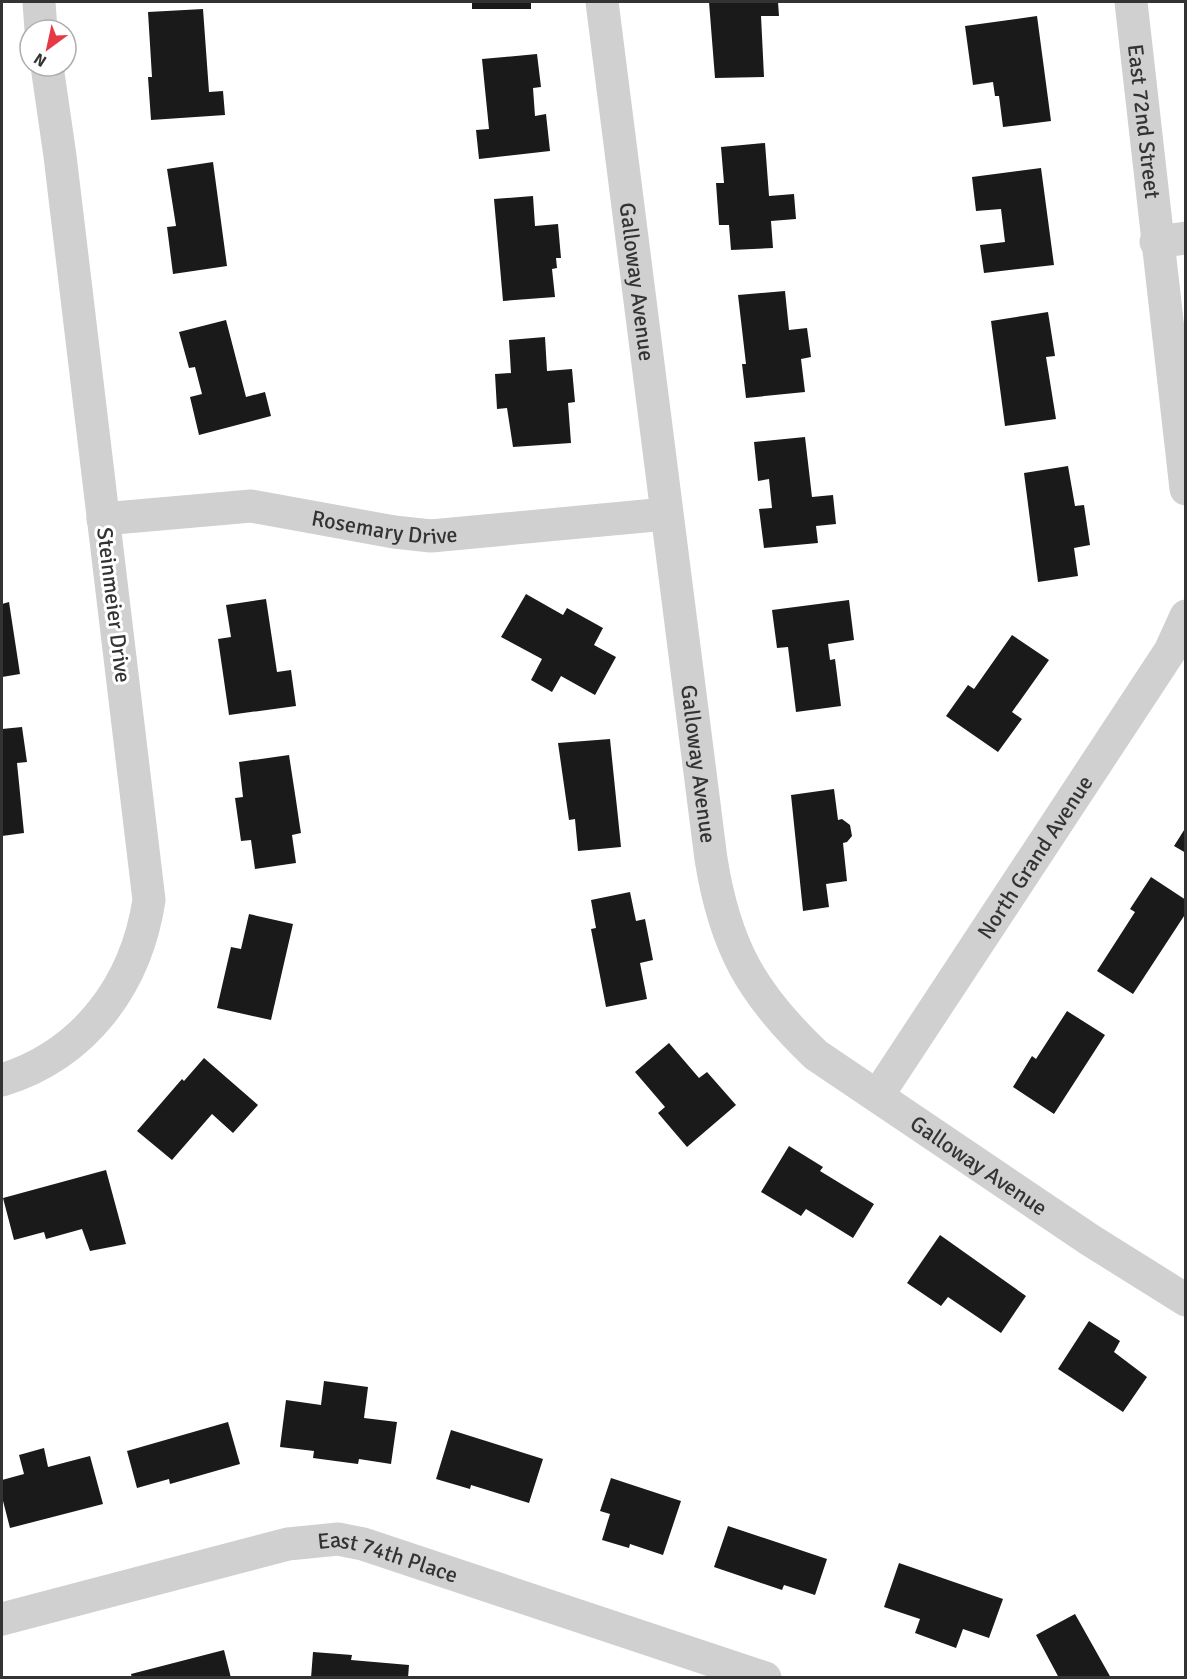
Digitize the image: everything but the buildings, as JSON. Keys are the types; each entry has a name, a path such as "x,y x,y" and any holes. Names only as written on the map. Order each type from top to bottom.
{"street":[{"path":"39,2 40,18"},
{"name":"Galloway Avenue","path":"602,2 712,868 719,903 734,947 754,987 783,1023 816,1055 1090,1240 1185,1300"},
{"name":"East 72nd Street","path":"1131,2 1171,240"},
{"name":"Steinmeier Drive","path":"2,1080 33,1068 59,1053 103,1013 128,974 146,916 149,885 60,156 48,78"},
{"path":"1171,240 1185,489"},
{"name":"Rosemary Drive","path":"103,519 251,506 394,532 431,536 666,514"},
{"name":"North Grand Avenue","path":"878,1095 1170,651 1185,616"},
{"name":"East 74th Place","path":"2,1619 288,1544 338,1539 363,1544 765,1677"}]}
